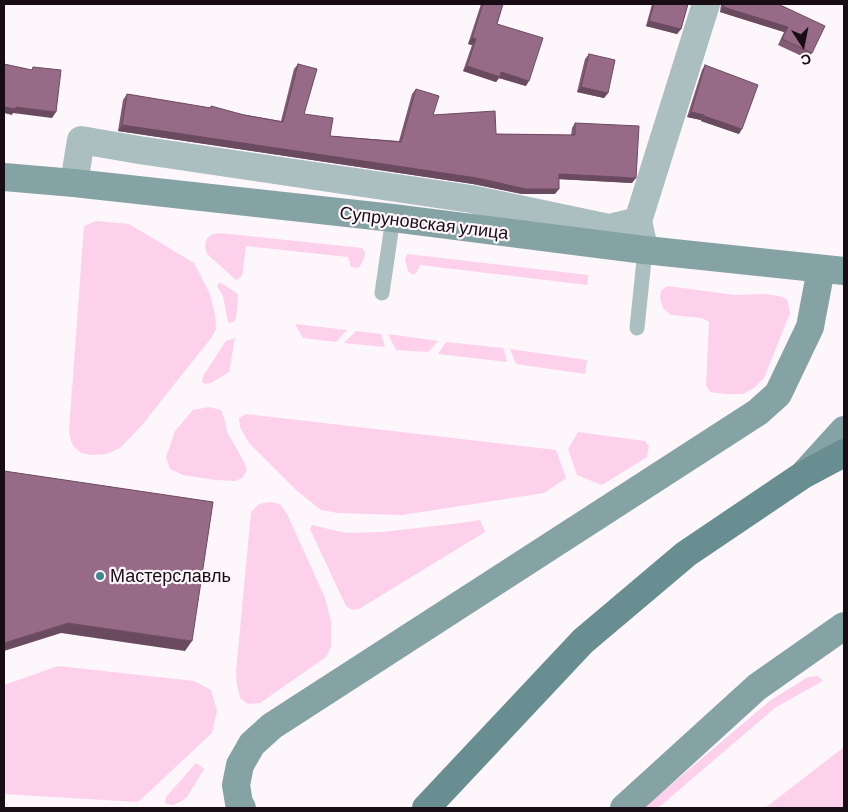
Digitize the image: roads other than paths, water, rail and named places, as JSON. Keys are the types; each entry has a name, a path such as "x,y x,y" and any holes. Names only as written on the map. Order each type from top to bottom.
{"main road":[{"path":"426,808 583,641 686,554 803,475 844,453"}],"street":[{"path":"645,250 638,221 706,4"},
{"path":"74,183 81,140 471,199 609,228 638,221"},
{"name":"Супруновская улица","path":"4,177 393,218 645,250 832,270"},
{"path":"242,808 239,803 236,785 240,765 252,744 272,726 758,412 778,394 810,327 832,270 844,284"},
{"path":"803,475 844,430"},
{"path":"624,808 757,687 844,626"}],"lane":[{"path":"382,293 393,218"},
{"path":"637,328 645,250"}],"place":[{"name":"Мастерславль","path":"100,576"}]}
